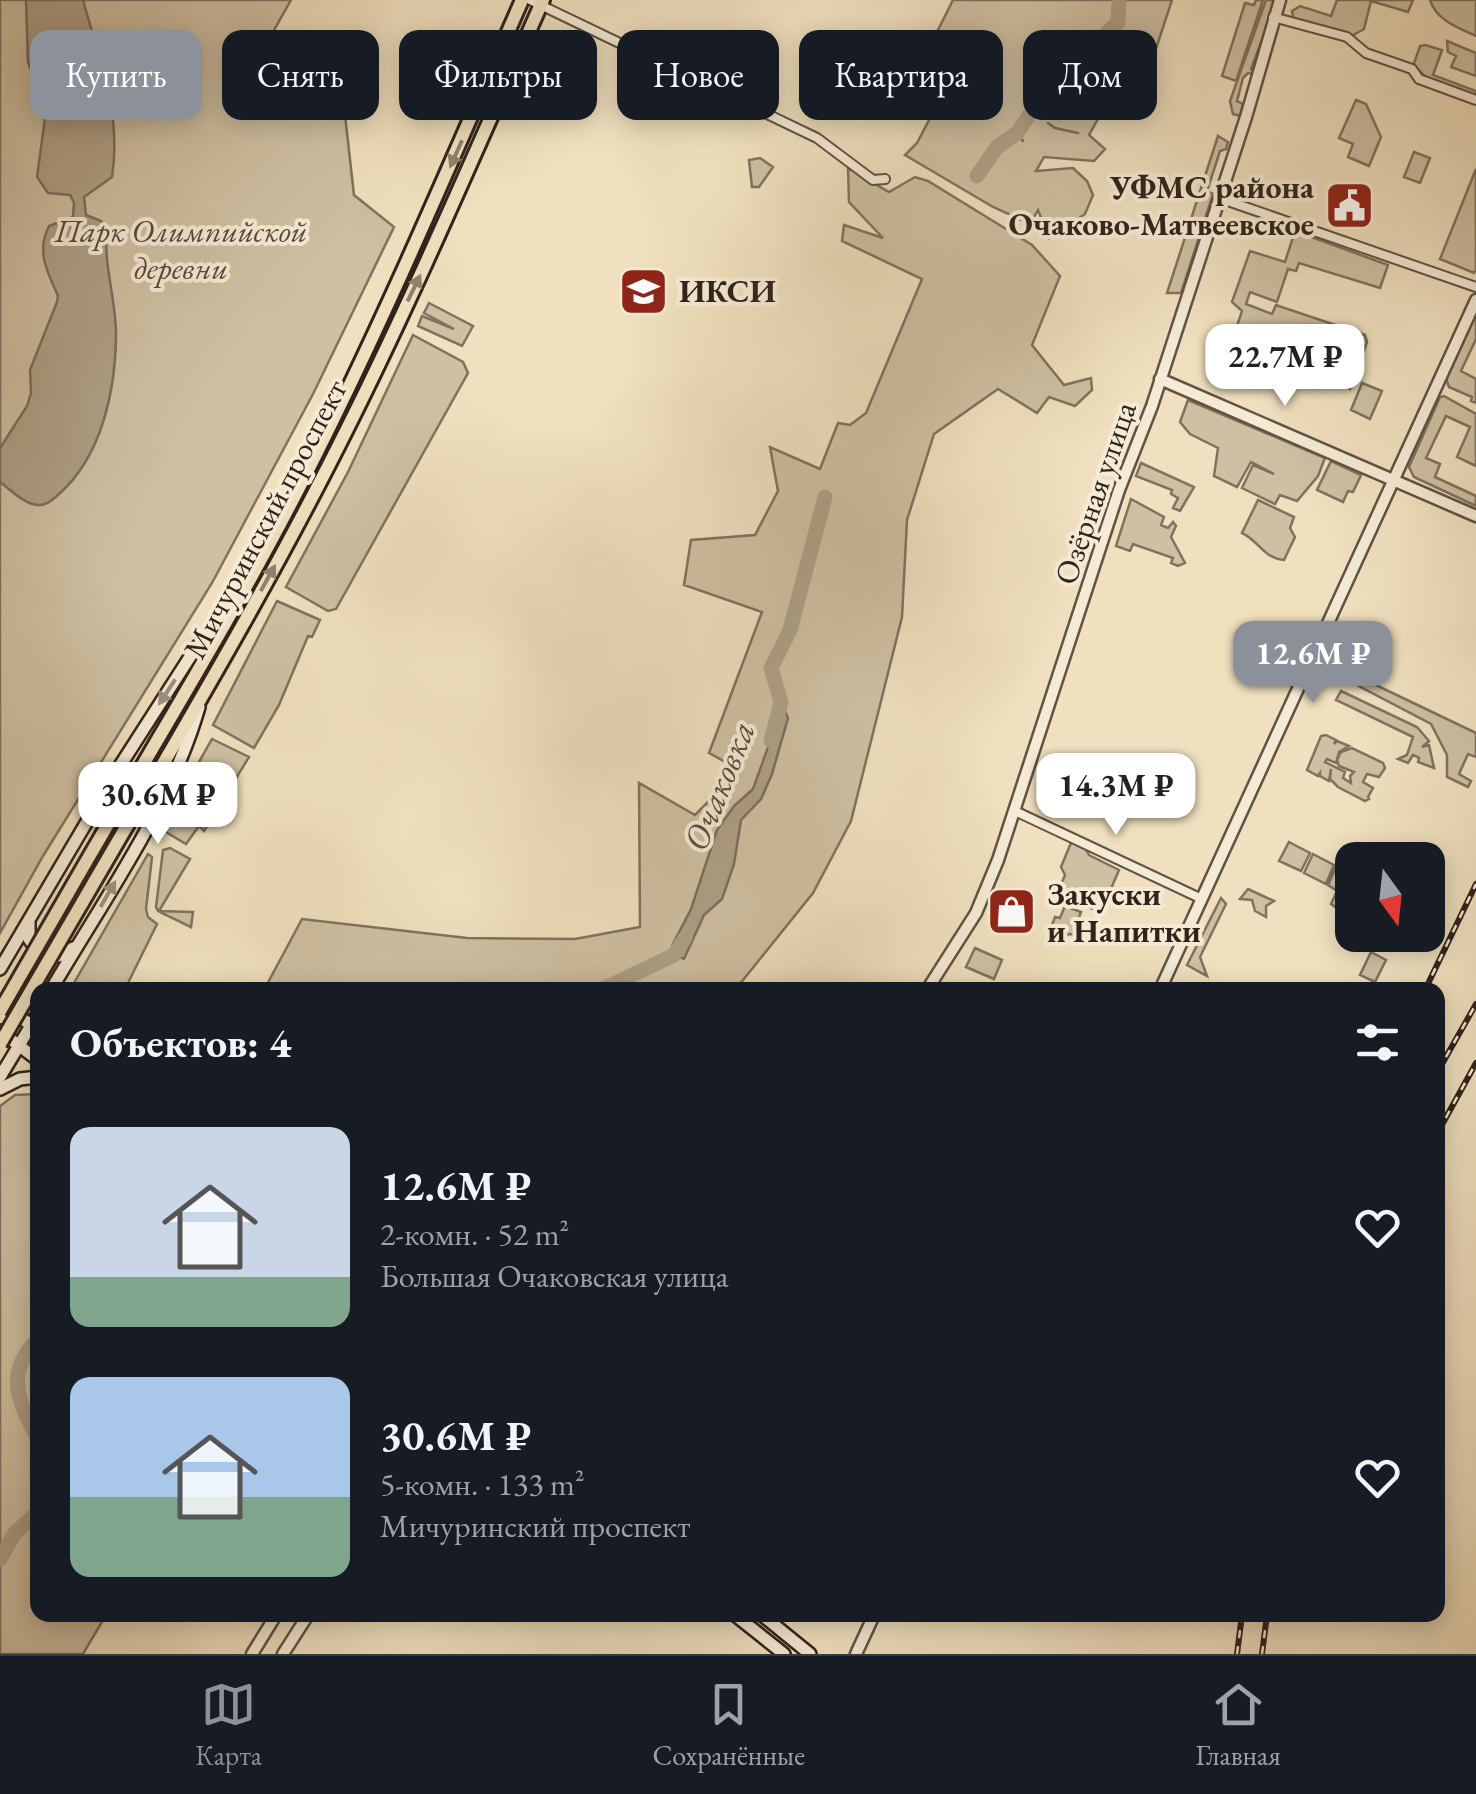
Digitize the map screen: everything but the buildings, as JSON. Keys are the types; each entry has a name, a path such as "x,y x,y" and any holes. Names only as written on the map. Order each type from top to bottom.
{"main road":[{"name":"Мичуринский проспект","path":"0,1011 306,475 534,1"},
{"name":"Мичуринский проспект","path":"36,982 266,583 348,426 431,254 534,1"},
{"path":"0,969 118,769 195,649 227,616"},
{"path":"58,982 188,748 203,693"},
{"path":"30,918 29,939 40,954 58,956 76,946"},
{"path":"0,957 19,936"},
{"name":"Мичуринский проспект","path":"0,1044 30,993"},
{"path":"0,1001 30,1025"},
{"path":"0,1031 30,1054"},
{"path":"0,1077 30,1032"},
{"path":"0,1090 20,1079 30,1078"},
{"path":"744,1622 784,1654"},
{"path":"771,1622 810,1654"}],"street":[{"name":"Озёрная улица","path":"932,982 982,901 1014,811 1119,490 1160,379 1280,0"},
{"path":"534,1 817,138 873,180 885,179"},
{"path":"1274,17 1346,37 1366,53 1412,69 1419,80 1476,100"},
{"path":"1219,198 1476,287"},
{"path":"1164,982 1476,300"},
{"path":"1160,379 1476,516"},
{"path":"1014,811 1202,899"},
{"path":"252,1654 272,1622"},
{"path":"283,1654 304,1622"},
{"path":"856,1654 871,1622"}],"green space":[{"name":"Парк Олимпийской деревни","path":"0,0 291,0 274,30 222,30 222,120 346,120 354,195 394,227 313,394 212,583 43,856 0,933"},
{"path":"953,0 1172,0 1157,46 1157,30 1023,30 1023,120 1097,120 1089,135 1105,149 1094,161 1044,157 1036,171 1073,168 1087,181 1093,195 1085,214 1049,238 1038,210 1030,224 905,155 917,143 929,120 1003,120 1003,30 938,30"},
{"path":"1256,0 1263,0 1236,81 1222,76 1245,3 1254,5"},
{"path":"1266,0 1277,0 1251,69 1254,74 1243,78 1237,101 1243,104 1240,116 1233,114 1230,101"},
{"path":"1337,0 1413,0 1408,12 1371,1 1364,29 1348,38 1294,22 1292,11 1300,6 1331,16"},
{"path":"1430,0 1476,0 1476,36 1442,18"},
{"path":"1447,41 1476,53 1476,76 1451,67 1456,56 1448,52"},
{"path":"1420,46 1442,50 1433,75 1476,91 1476,95 1426,77 1413,66"},
{"path":"1356,100 1366,104 1381,137 1369,166 1348,157 1353,144 1339,138"},
{"path":"1218,136 1228,142 1226,149 1220,151 1207,191 1213,194 1181,293 1167,293"},
{"path":"1414,152 1430,158 1420,183 1404,177"},
{"path":"760,158 773,167 759,187 752,187 749,160"},
{"path":"848,168 889,192 915,177 928,181 1032,245 1060,276 1032,345 1064,385 1091,378 1092,390 1075,406 1049,397 1037,413 998,389 934,434 907,520 902,617 851,821 813,893 741,982 268,982 302,919 467,938 575,939 640,927 639,783 695,815 740,770 709,753 762,612 684,585 691,540 755,535 778,491 770,447 820,469 838,423 850,425 866,413 922,279 842,241 844,225 883,238 849,202"},
{"path":"1476,169 1476,269 1474,273 1440,259"},
{"path":"1295,231 1388,265 1380,288 1299,263 1296,271 1288,269 1277,302 1250,292 1246,304 1272,314 1276,305 1365,335 1367,342 1350,389 1264,350 1269,331 1252,370 1225,362 1242,311 1232,302 1250,251 1285,262"},
{"path":"429,303 473,326 462,346 418,326 422,316 454,329 424,313"},
{"path":"1476,312 1476,339 1461,371 1476,379 1476,403 1471,401 1472,397 1449,387 1446,379"},
{"path":"413,335 463,362 468,373 336,609 328,611 286,587 348,472"},
{"path":"1362,383 1382,391 1370,419 1351,410"},
{"path":"1440,397 1476,414 1476,466 1457,457 1470,427 1446,416 1426,458 1440,464 1435,477 1476,496 1476,506 1414,477 1409,467"},
{"path":"1188,400 1325,458 1318,476 1297,501 1280,495 1275,504 1242,488 1253,465 1274,474 1251,462 1237,487 1214,476 1218,448 1190,434 1180,422"},
{"path":"1331,461 1361,475 1343,502 1317,490"},
{"path":"1141,463 1194,487 1180,511 1173,508 1178,498 1171,494 1172,490 1136,476"},
{"path":"1131,499 1164,517 1161,525 1168,528 1173,522 1176,526 1171,537 1185,563 1178,566 1171,563 1173,558 1133,544 1130,551 1116,546"},
{"path":"1258,500 1294,517 1290,528 1295,537 1284,560 1271,556 1242,533"},
{"path":"277,601 320,620 312,637 308,636 279,705 254,748 213,725"},
{"path":"1357,676 1476,733 1476,757 1468,754 1459,774 1471,781 1468,787 1447,777 1447,755 1431,724 1353,683"},
{"path":"1341,691 1417,727 1429,741 1422,747 1429,745 1434,768 1418,762 1419,758 1413,755 1408,763 1398,759 1407,755 1413,737 1336,700"},
{"path":"1321,736 1336,740 1334,744 1337,741 1349,746 1339,752 1336,763 1327,759 1325,762 1345,772 1343,778 1351,783 1354,772 1339,766 1337,760 1341,752 1352,748 1383,763 1385,768 1379,777 1367,774 1363,782 1373,788 1369,799 1365,801 1338,787 1330,779 1331,769 1329,781 1320,773 1318,776 1307,770"},
{"path":"212,739 249,757 204,831 199,826 186,844 161,829"},
{"path":"1073,838 1082,842 1089,855 1119,870 1110,891 1103,888 1093,909 1058,892 1065,875 1061,867"},
{"path":"1289,842 1310,853 1301,871 1279,861"},
{"path":"170,848 190,859 159,911 193,912 191,927 158,911 156,907 163,850"},
{"path":"148,854 152,857 146,909 148,917 157,924 128,982 75,982"},
{"path":"1313,854 1334,865 1326,884 1304,873"},
{"path":"1335,869 1335,890 1328,885"},
{"path":"1248,889 1274,901 1266,906 1266,917 1255,911 1252,900 1240,899"},
{"path":"1221,898 1226,904 1200,957 1207,976 1187,965"},
{"path":"1065,906 1081,912 1073,934 1062,935 1050,930"},
{"path":"975,948 1002,960 994,979 966,967"},
{"path":"1371,952 1386,960 1375,982 1360,975"},
{"path":"30,1094 30,1622 102,1622 83,1654 0,1654 0,1106 15,1095"}],"shaded area":[{"path":"26,0 83,0 91,30 30,30 30,67"},
{"path":"45,120 112,120 112,177 84,197 86,215 101,221 107,230 116,338 109,402 85,462 59,494 39,505 23,500 0,482 0,448 27,406 30,370 57,302 44,261 45,235 49,226 73,217 70,195 48,193 37,177"},
{"path":"781,702 788,718 772,774 761,799 741,820 734,864 722,899 704,915 684,959 674,955 672,946 691,909 717,830 734,806 753,789"}],"waterway":[{"name":"Очаковка","path":"977,176 997,147 1017,133 1062,68 1118,22 1119,0"},
{"path":"1048,123 1078,133"},
{"path":"1017,133 1023,141"},
{"name":"Очаковка","path":"771,741 781,702 771,668 790,630 825,497"},
{"name":"Очаковка","path":"618,982 674,955 685,938"},
{"name":"Очаковка","path":"30,1348 18,1376 20,1400 30,1422"},
{"name":"Очаковка","path":"0,1559 14,1534 30,1519"}],"railway":[{"path":"1429,982 1476,884"},
{"path":"1445,1059 1476,1004"},
{"path":"1445,1119 1476,1063"},
{"path":"1237,1654 1241,1622"},
{"path":"1262,1654 1266,1622"}],"place":[{"name":"УФМС района Очаково-Матвеевское","path":"1349,205"},
{"name":"ИКСИ","path":"644,291"},
{"name":"Закуски и Напитки","path":"1012,912"}]}
